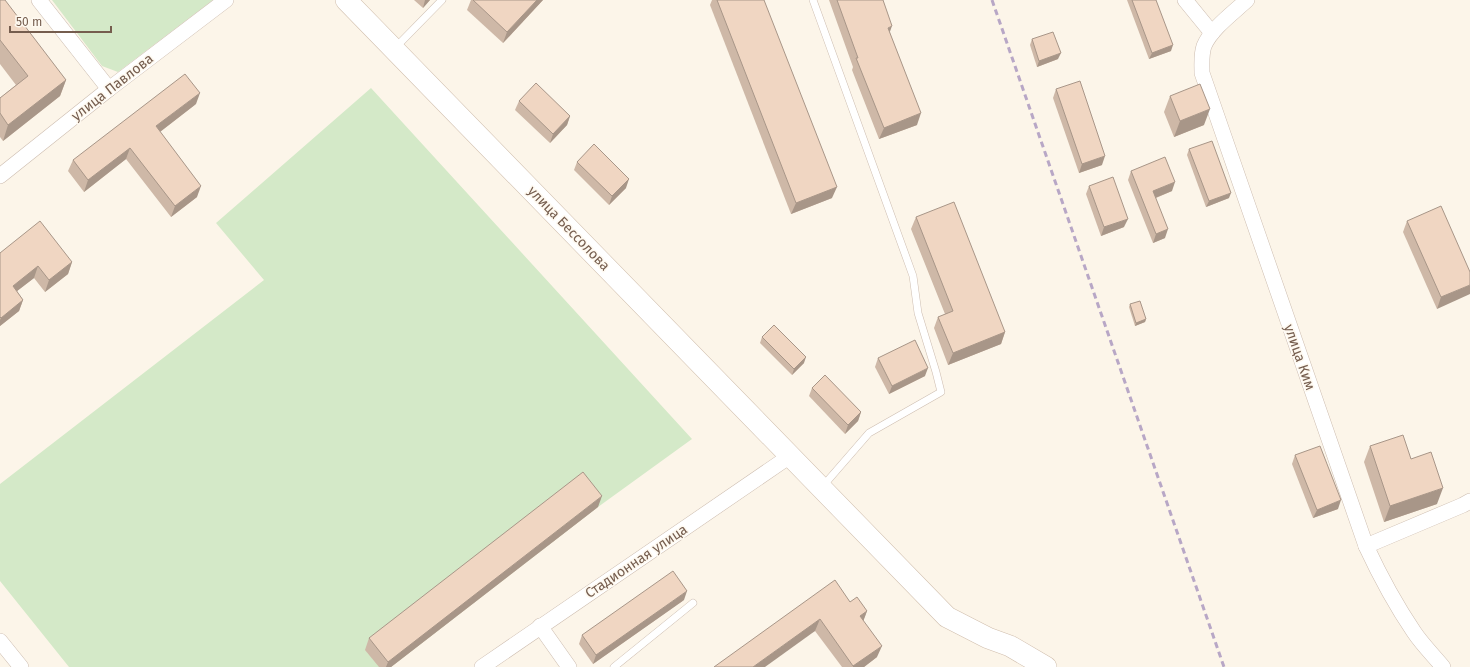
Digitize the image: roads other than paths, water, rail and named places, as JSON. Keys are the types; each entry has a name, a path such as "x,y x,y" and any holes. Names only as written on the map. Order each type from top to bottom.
{"main road":[{"name":"улица Бессолова","path":"346,0 947,617 988,638 1010,646 1046,667"}],"street":[{"path":"39,0 109,89"},
{"name":"улица Павлова","path":"0,176 109,89 226,0"},
{"path":"1185,0 1212,33"},
{"name":"улица Ким","path":"1247,0 1212,33 1204,45 1201,56 1202,74 1207,92 1366,546 1397,607 1415,633 1443,667"},
{"name":"Стадионная улица","path":"482,667 790,456"},
{"path":"1366,546 1470,501"},
{"path":"540,626 569,667"},
{"path":"0,641 21,667"}],"lane":[{"path":"394,48 442,0"},
{"path":"813,0 913,276 918,313 941,392 869,433 822,488"},
{"path":"614,667 693,603"}],"railway":[{"path":"992,0 1224,667"}]}
